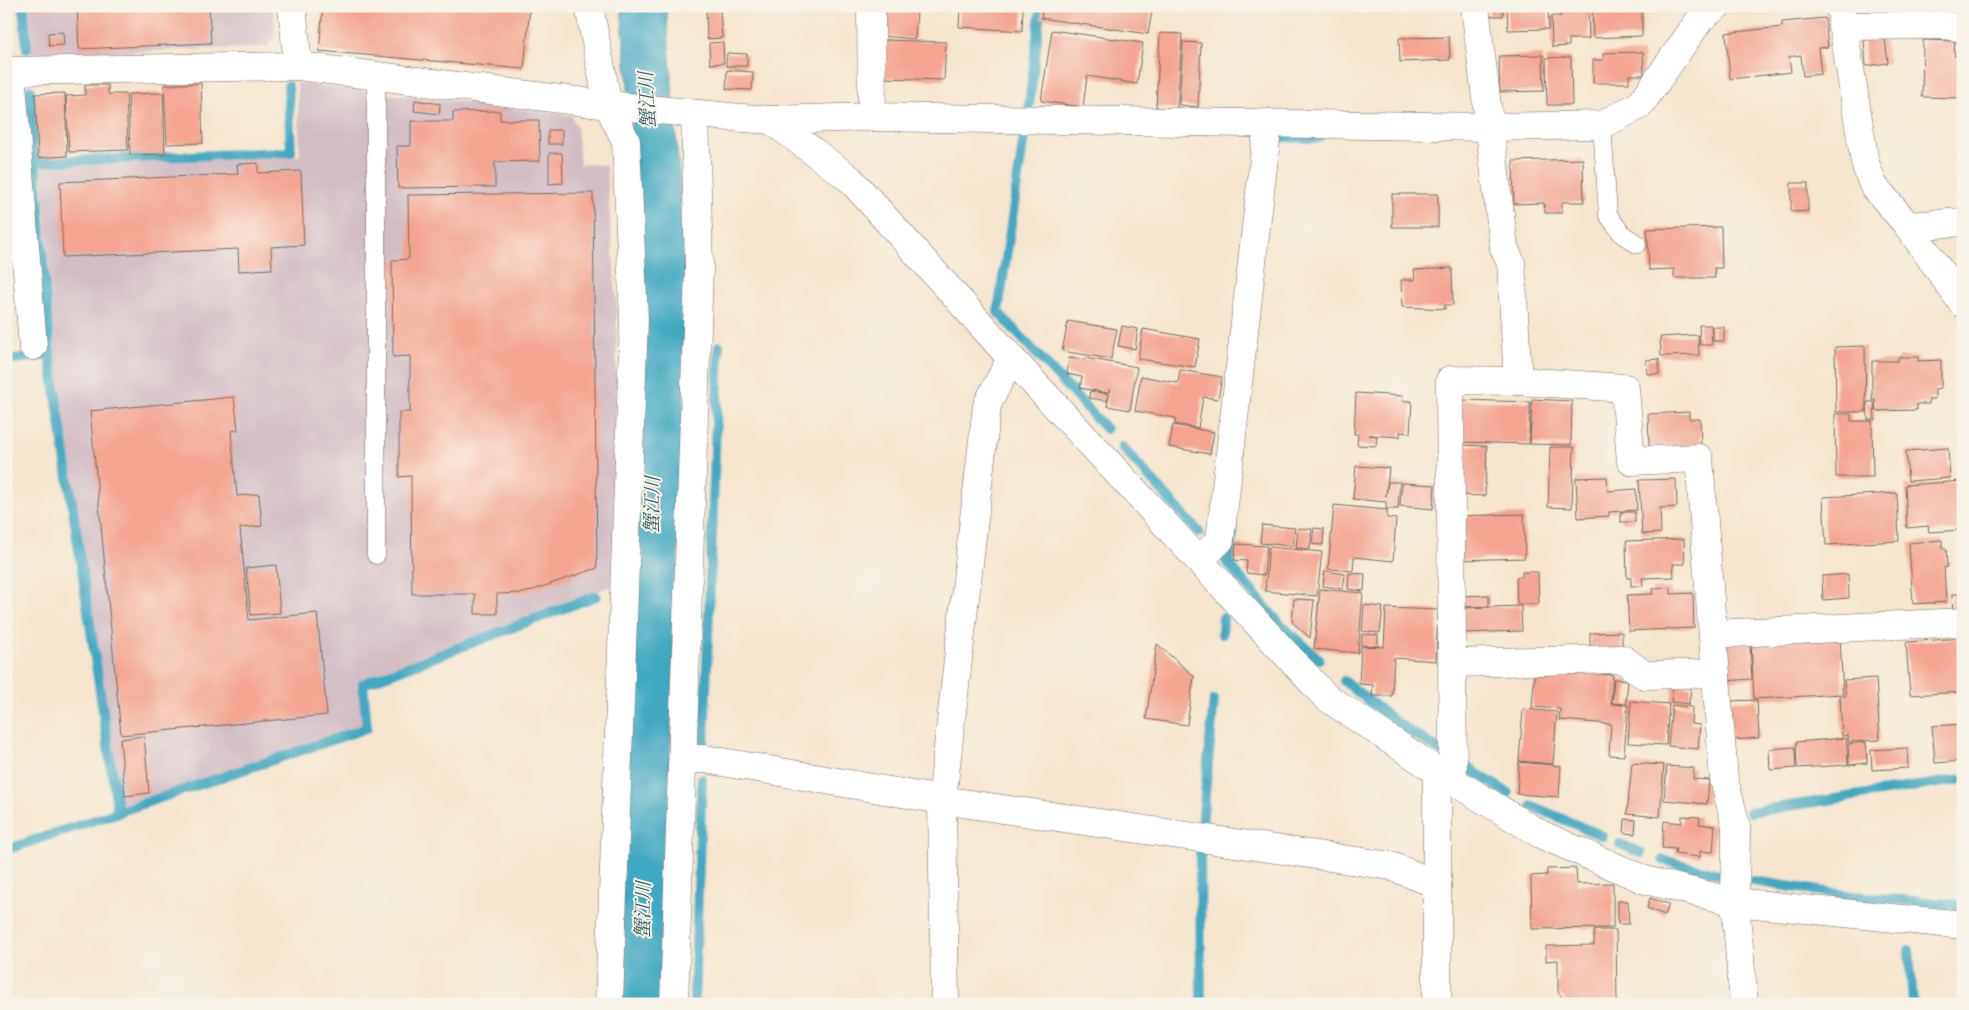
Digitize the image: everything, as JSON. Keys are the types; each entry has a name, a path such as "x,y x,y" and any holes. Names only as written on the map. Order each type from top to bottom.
{"street":[{"path":"292,6 298,66"},
{"path":"589,6 626,141 634,320 609,1004"},
{"path":"870,6 872,117"},
{"path":"1475,6 1504,248 1511,263 1518,381"},
{"path":"33,346 9,71 298,66 615,106 771,120 872,117 1489,127 1602,125 1640,105 1700,18 1717,6"},
{"path":"1963,28 1841,16 1865,163 1873,186 1908,226 1963,304"},
{"path":"674,1004 699,268 688,113"},
{"path":"771,120 850,179 1010,358 1326,697 1445,776 1540,834 1646,880 1736,902 1963,925"},
{"path":"1199,560 1220,540 1268,123"},
{"path":"1908,226 1963,222"},
{"path":"945,1004 942,800 986,404 1010,358"},
{"path":"1437,1004 1436,884 1452,663 1450,380 1518,381 1625,388 1631,461 1699,458 1724,779 1736,826 1736,902 1744,1004"},
{"path":"1713,634 1963,622"},
{"path":"1452,663 1623,659 1644,675 1716,673"},
{"path":"683,759 705,759 942,800 1392,866 1436,884"}],"lane":[{"path":"376,76 376,555"},
{"path":"1602,125 1608,215 1622,234 1637,244"}],"shaded area":[{"path":"27,6 273,6 275,37 268,47 31,55"},
{"path":"297,83 571,115 577,127 580,164 606,165 617,306 614,585 360,681 365,726 120,807 55,355 42,167 300,156"}],"water":[{"name":"蟹江川","path":"621,6 666,6 688,288 661,1004 620,1004 631,124"}],"building":[{"path":"33,6 61,6 61,8 33,9"},
{"path":"77,6 209,6 211,43 79,49"},
{"path":"323,6 530,6 524,69 319,51"},
{"path":"907,6 943,6 943,11"},
{"path":"960,6 1023,6 1022,31 959,27"},
{"path":"1043,6 1153,6 1148,34 1041,18"},
{"path":"1489,6 1503,6 1503,16 1489,16"},
{"path":"1507,6 1548,6 1549,29 1508,30"},
{"path":"1561,6 1588,6 1589,39 1569,39 1569,46 1552,47 1551,16 1561,16"},
{"path":"885,8 917,11 915,39 883,36"},
{"path":"720,9 722,38 707,39 706,10"},
{"path":"1592,9 1642,9 1642,36 1593,38"},
{"path":"1825,18 1828,47 1818,48 1821,74 1803,76 1801,55 1789,57 1791,72 1730,79 1726,33 1782,27 1782,22"},
{"path":"1052,30 1143,43 1137,84 1087,76 1083,107 1041,101"},
{"path":"63,32 64,45 49,46 48,33"},
{"path":"1160,33 1182,34 1177,109 1156,107"},
{"path":"1449,37 1450,60 1400,62 1399,38"},
{"path":"1885,38 1888,63 1866,66 1864,40"},
{"path":"885,40 946,42 944,80 884,78"},
{"path":"1923,40 1955,41 1954,56 1963,56 1962,98 1922,97"},
{"path":"723,42 724,63 710,64 709,43"},
{"path":"1183,42 1201,43 1198,107 1179,105"},
{"path":"1643,52 1644,75 1629,75 1629,83 1593,83 1593,60 1603,60 1603,53"},
{"path":"727,53 747,54 747,66 726,66"},
{"path":"1543,55 1544,91 1500,92 1499,56"},
{"path":"1571,57 1572,105 1547,105 1546,58"},
{"path":"727,70 753,72 752,90 726,89"},
{"path":"201,83 203,143 167,144 164,85"},
{"path":"85,85 108,85 108,94 126,94 128,150 69,152 66,96 85,95"},
{"path":"65,93 67,156 38,158 35,94"},
{"path":"163,93 165,154 130,155 128,94"},
{"path":"415,100 440,104 439,114 414,111"},
{"path":"500,111 500,120 539,120 540,161 495,162 495,187 398,188 397,146 411,146 411,121 453,121 453,112"},
{"path":"548,130 562,130 562,144 548,144"},
{"path":"549,153 562,153 563,183 549,184"},
{"path":"1583,159 1584,202 1562,202 1562,213 1545,213 1544,203 1514,204 1513,161"},
{"path":"258,163 258,173 301,171 304,245 271,247 272,269 239,271 238,249 63,257 60,182 238,174 237,164"},
{"path":"1791,183 1808,183 1808,211 1791,212"},
{"path":"593,193 597,568 524,593 497,594 497,614 475,614 475,594 412,594 411,476 399,477 399,412 410,412 410,356 393,357 392,260 409,259 408,195"},
{"path":"1392,194 1438,194 1438,227 1392,227"},
{"path":"1721,227 1722,268 1714,268 1715,278 1674,278 1674,269 1649,270 1647,229"},
{"path":"1452,268 1453,305 1445,305 1445,309 1402,307 1401,280 1415,280 1414,270"},
{"path":"1068,321 1117,329 1111,359 1062,351"},
{"path":"1699,325 1711,325 1712,345 1700,345"},
{"path":"1122,326 1138,329 1135,349 1118,346"},
{"path":"1713,327 1724,327 1724,341 1713,341"},
{"path":"1143,329 1200,339 1195,367 1138,359"},
{"path":"1698,335 1699,355 1661,356 1660,337"},
{"path":"1865,346 1866,412 1836,412 1835,347"},
{"path":"1898,357 1918,357 1918,361 1941,360 1941,388 1935,389 1935,399 1929,399 1929,404 1917,404 1917,410 1876,411 1875,400 1872,400 1872,361 1898,361"},
{"path":"1069,358 1085,360 1085,358 1137,367 1130,410 1107,406 1110,389 1108,393 1080,388 1082,377 1067,374"},
{"path":"1659,359 1659,374 1647,374 1646,360"},
{"path":"1180,370 1222,377 1218,399 1203,397 1198,428 1175,424 1176,418 1135,411 1141,376 1178,383"},
{"path":"1090,391 1108,394 1107,401 1089,398"},
{"path":"1356,393 1403,396 1402,401 1412,401 1410,433 1400,432 1400,437 1368,435 1377,436 1376,446 1357,445 1358,434 1354,434"},
{"path":"234,397 238,430 231,431 237,496 259,494 262,526 240,528 249,620 317,613 327,715 121,735 90,411"},
{"path":"1532,399 1572,401 1571,445 1530,444"},
{"path":"1462,400 1530,402 1529,444 1460,442"},
{"path":"1867,402 1874,402 1875,420 1868,420"},
{"path":"1689,412 1689,419 1700,419 1701,445 1649,447 1648,414"},
{"path":"1835,414 1851,414 1851,421 1872,421 1873,477 1836,477"},
{"path":"1173,425 1214,432 1210,454 1169,447"},
{"path":"1458,445 1487,446 1485,496 1456,495"},
{"path":"1550,447 1574,447 1572,508 1548,507"},
{"path":"1948,448 1950,478 1908,481 1906,451"},
{"path":"1356,466 1389,468 1386,496 1388,482 1400,482 1398,509 1386,509 1386,502 1353,499"},
{"path":"1607,477 1608,491 1636,489 1637,510 1609,512 1609,516 1578,518 1576,478"},
{"path":"1676,479 1677,507 1660,508 1661,533 1642,534 1639,480"},
{"path":"1963,481 1963,530 1929,532 1928,526 1907,528 1905,485"},
{"path":"1402,483 1435,485 1433,509 1400,506"},
{"path":"1897,493 1899,541 1826,545 1823,497"},
{"path":"1334,505 1387,510 1387,518 1396,519 1393,561 1354,557 1353,571 1328,569"},
{"path":"1621,512 1635,512 1635,522 1621,522"},
{"path":"1524,514 1525,558 1459,560 1458,516"},
{"path":"1262,525 1295,528 1293,546 1260,543"},
{"path":"1298,528 1312,529 1310,549 1296,548"},
{"path":"1314,528 1324,529 1323,545 1312,544"},
{"path":"1684,539 1685,564 1673,564 1674,577 1642,578 1643,586 1631,586 1631,578 1627,578 1626,541"},
{"path":"1942,540 1942,548 1946,548 1947,567 1944,568 1946,602 1913,604 1909,543"},
{"path":"1236,544 1267,546 1264,575 1246,573 1247,561 1234,560"},
{"path":"1269,547 1322,552 1317,596 1265,591"},
{"path":"276,565 280,613 251,615 246,568"},
{"path":"1325,571 1345,574 1343,589 1323,586"},
{"path":"1522,572 1538,572 1539,604 1517,604 1516,577 1522,577"},
{"path":"1349,573 1365,574 1364,591 1348,589"},
{"path":"1848,574 1849,598 1823,600 1822,576"},
{"path":"1671,588 1671,594 1693,593 1694,628 1629,631 1627,595 1653,594 1652,589"},
{"path":"1320,589 1363,593 1358,653 1314,649"},
{"path":"1952,594 1963,594 1963,617 1953,617"},
{"path":"1489,595 1489,606 1462,607 1462,596"},
{"path":"1294,599 1314,600 1310,638 1292,622"},
{"path":"1364,605 1383,607 1380,633 1362,631"},
{"path":"1521,606 1522,631 1464,633 1463,608"},
{"path":"1386,608 1438,610 1436,661 1394,658 1392,696 1372,696 1373,685 1359,684 1361,646 1384,647"},
{"path":"1622,632 1622,651 1590,651 1590,633"},
{"path":"1362,634 1378,635 1378,646 1361,645"},
{"path":"1840,637 1843,694 1754,699 1751,643"},
{"path":"1963,638 1963,692 1910,695 1906,642"},
{"path":"1750,643 1752,679 1724,681 1722,644"},
{"path":"1157,644 1194,676 1187,725 1146,719"},
{"path":"1535,669 1613,675 1611,704 1628,705 1624,756 1609,755 1611,724 1559,720 1560,709 1532,707"},
{"path":"1876,678 1880,740 1848,742 1848,735 1842,736 1840,696 1846,696 1844,680"},
{"path":"1614,679 1628,680 1626,704 1612,703"},
{"path":"1673,685 1691,687 1689,704 1671,702"},
{"path":"1757,700 1759,738 1732,740 1729,701"},
{"path":"1631,701 1669,704 1666,745 1628,743"},
{"path":"1672,705 1692,707 1691,724 1700,725 1698,749 1668,746"},
{"path":"1523,709 1557,712 1553,764 1519,761"},
{"path":"1963,724 1963,761 1935,763 1932,726"},
{"path":"144,736 149,793 125,796 120,739"},
{"path":"1846,738 1848,765 1797,768 1796,742"},
{"path":"1866,742 1867,763 1849,765 1848,744"},
{"path":"1795,747 1796,768 1770,770 1769,749"},
{"path":"1907,748 1908,768 1872,770 1871,750"},
{"path":"1519,762 1561,766 1559,797 1517,794"},
{"path":"1632,763 1664,765 1660,817 1627,814"},
{"path":"1667,766 1694,768 1693,779 1709,780 1707,804 1664,800"},
{"path":"1682,816 1700,817 1699,824 1715,826 1713,852 1700,851 1700,857 1675,854 1676,849 1662,848 1664,821 1682,823"},
{"path":"1625,819 1636,820 1635,834 1624,833"},
{"path":"1576,868 1577,884 1613,883 1613,928 1532,929 1531,876 1547,875 1547,869"},
{"path":"1650,898 1669,904 1665,915 1647,908"},
{"path":"1618,901 1628,901 1629,924 1618,924"},
{"path":"1594,930 1616,930 1617,1004 1568,1004 1558,992 1558,960 1546,961 1546,946 1594,945"}],"waterway":[{"path":"23,6 27,49"},
{"path":"1029,105 1041,6"},
{"path":"35,162 291,152 288,86"},
{"path":"30,90 50,355 118,813"},
{"path":"1024,137 998,312 1106,429"},
{"path":"1279,137 1319,138"},
{"path":"704,743 719,346"},
{"path":"6,360 50,355"},
{"path":"1122,447 1199,532"},
{"path":"1229,565 1233,532"},
{"path":"1226,561 1280,624 1319,659"},
{"path":"6,850 367,728 363,684 596,596"},
{"path":"1222,634 1223,618"},
{"path":"1344,681 1393,720 1441,751"},
{"path":"1202,826 1214,700"},
{"path":"1462,764 1508,793"},
{"path":"694,1004 702,779"},
{"path":"1750,812 1963,779"},
{"path":"1532,806 1603,836"},
{"path":"1620,844 1641,853"},
{"path":"1200,845 1201,1004"},
{"path":"1663,860 1723,875"},
{"path":"1753,881 1853,896 1963,905"},
{"path":"1909,950 1913,1004"}]}
